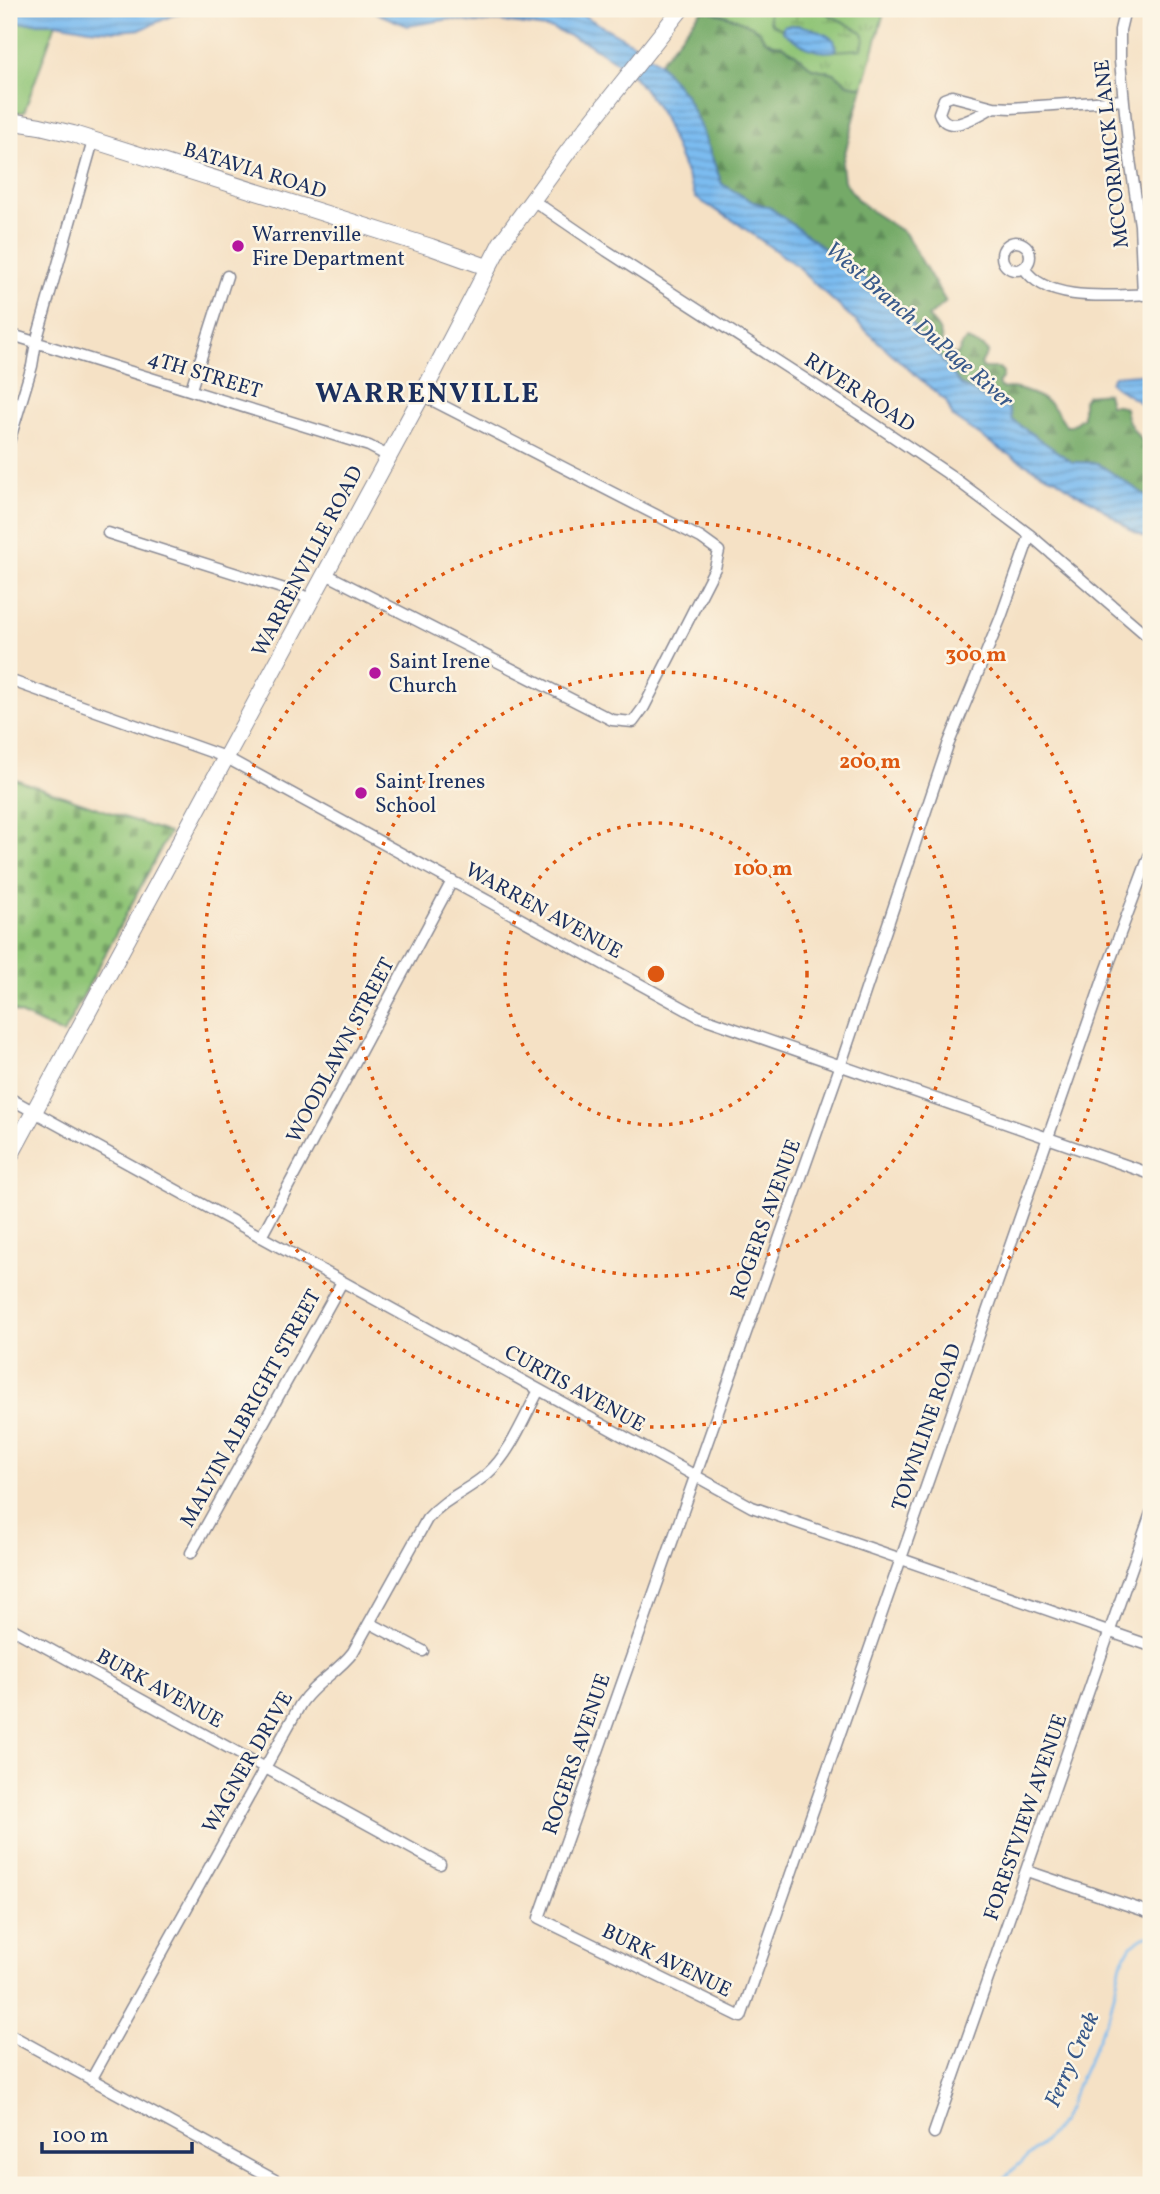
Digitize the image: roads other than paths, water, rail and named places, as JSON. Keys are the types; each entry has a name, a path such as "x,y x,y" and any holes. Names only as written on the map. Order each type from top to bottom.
{"main road":[{"name":"WARRENVILLE ROAD","path":"9,1158 514,222 676,15"},
{"name":"BATAVIA ROAD","path":"9,121 40,126 93,141 488,267"}],"street":[{"name":"MCCORMICK LANE","path":"1125,9 1119,44 1123,100 1147,295"},
{"path":"994,107 1123,100"},
{"path":"9,442 93,141"},
{"name":"RIVER ROAD","path":"531,200 950,475 1030,535 1151,639"},
{"path":"1024,268 1043,285 1059,292 1147,295"},
{"path":"191,390 228,276"},
{"name":"4TH STREET","path":"9,334 369,446 388,456"},
{"path":"324,573 617,721 633,722 644,707 715,568 719,551 701,538 422,395"},
{"path":"108,533 310,599"},
{"name":"ROGERS AVENUE","path":"538,1918 840,1067 948,744 1001,617 1030,535"},
{"name":"WARREN AVENUE","path":"9,680 225,757 698,1016 1151,1174"},
{"name":"TOWNLINE ROAD","path":"741,2017 1105,974 1151,851"},
{"name":"WOODLAWN STREET","path":"261,1237 452,881"},
{"name":"CURTIS AVENUE","path":"9,1098 752,1507 1151,1646"},
{"name":"MALVIN ALBRIGHT STREET","path":"191,1553 342,1282"},
{"name":"WAGNER DRIVE","path":"91,2080 306,1695 346,1662 427,1519 442,1503 480,1480 497,1465 539,1390"},
{"name":"FORESTVIEW AVENUE","path":"934,2133 1151,1513"},
{"path":"370,1622 423,1651"},
{"name":"BURK AVENUE","path":"9,1627 440,1864"},
{"path":"1027,1871 1151,1913"},
{"name":"BURK AVENUE","path":"538,1918 741,2017"},
{"path":"9,2034 284,2185"}],"water":[{"path":"9,9 200,9 171,16 142,29 116,31 56,23 9,23"},
{"path":"371,9 572,9 634,44 659,63 685,95 722,184 753,202 769,207 886,295 901,309 961,385 995,403 1007,405 1012,420 1072,462 1097,463 1151,499 1151,541 1056,479 1004,452 953,417 946,401 801,269 737,223 696,198 663,117 634,77 619,64 587,43 553,29 497,21 475,23 450,19 408,26"},
{"path":"786,25 817,30 834,40 836,48 826,52 807,47 783,32"},
{"path":"1151,373 1151,413 1110,382 1114,376"}],"waterway":[{"name":"Ferry Creek","path":"996,2185 1044,2142 1061,2122 1110,2012 1121,1963 1131,1946 1151,1935"}],"place":[{"name":"Warrenville Fire Department","path":"238,246"},
{"name":"Saint Irene Church","path":"375,673"},
{"name":"Saint Irenes School","path":"361,793"}],"district":[{"name":"WARRENVILLE","path":"428,392"}],"water label":[{"name":"West Branch DuPage River","path":"920,324"}]}
